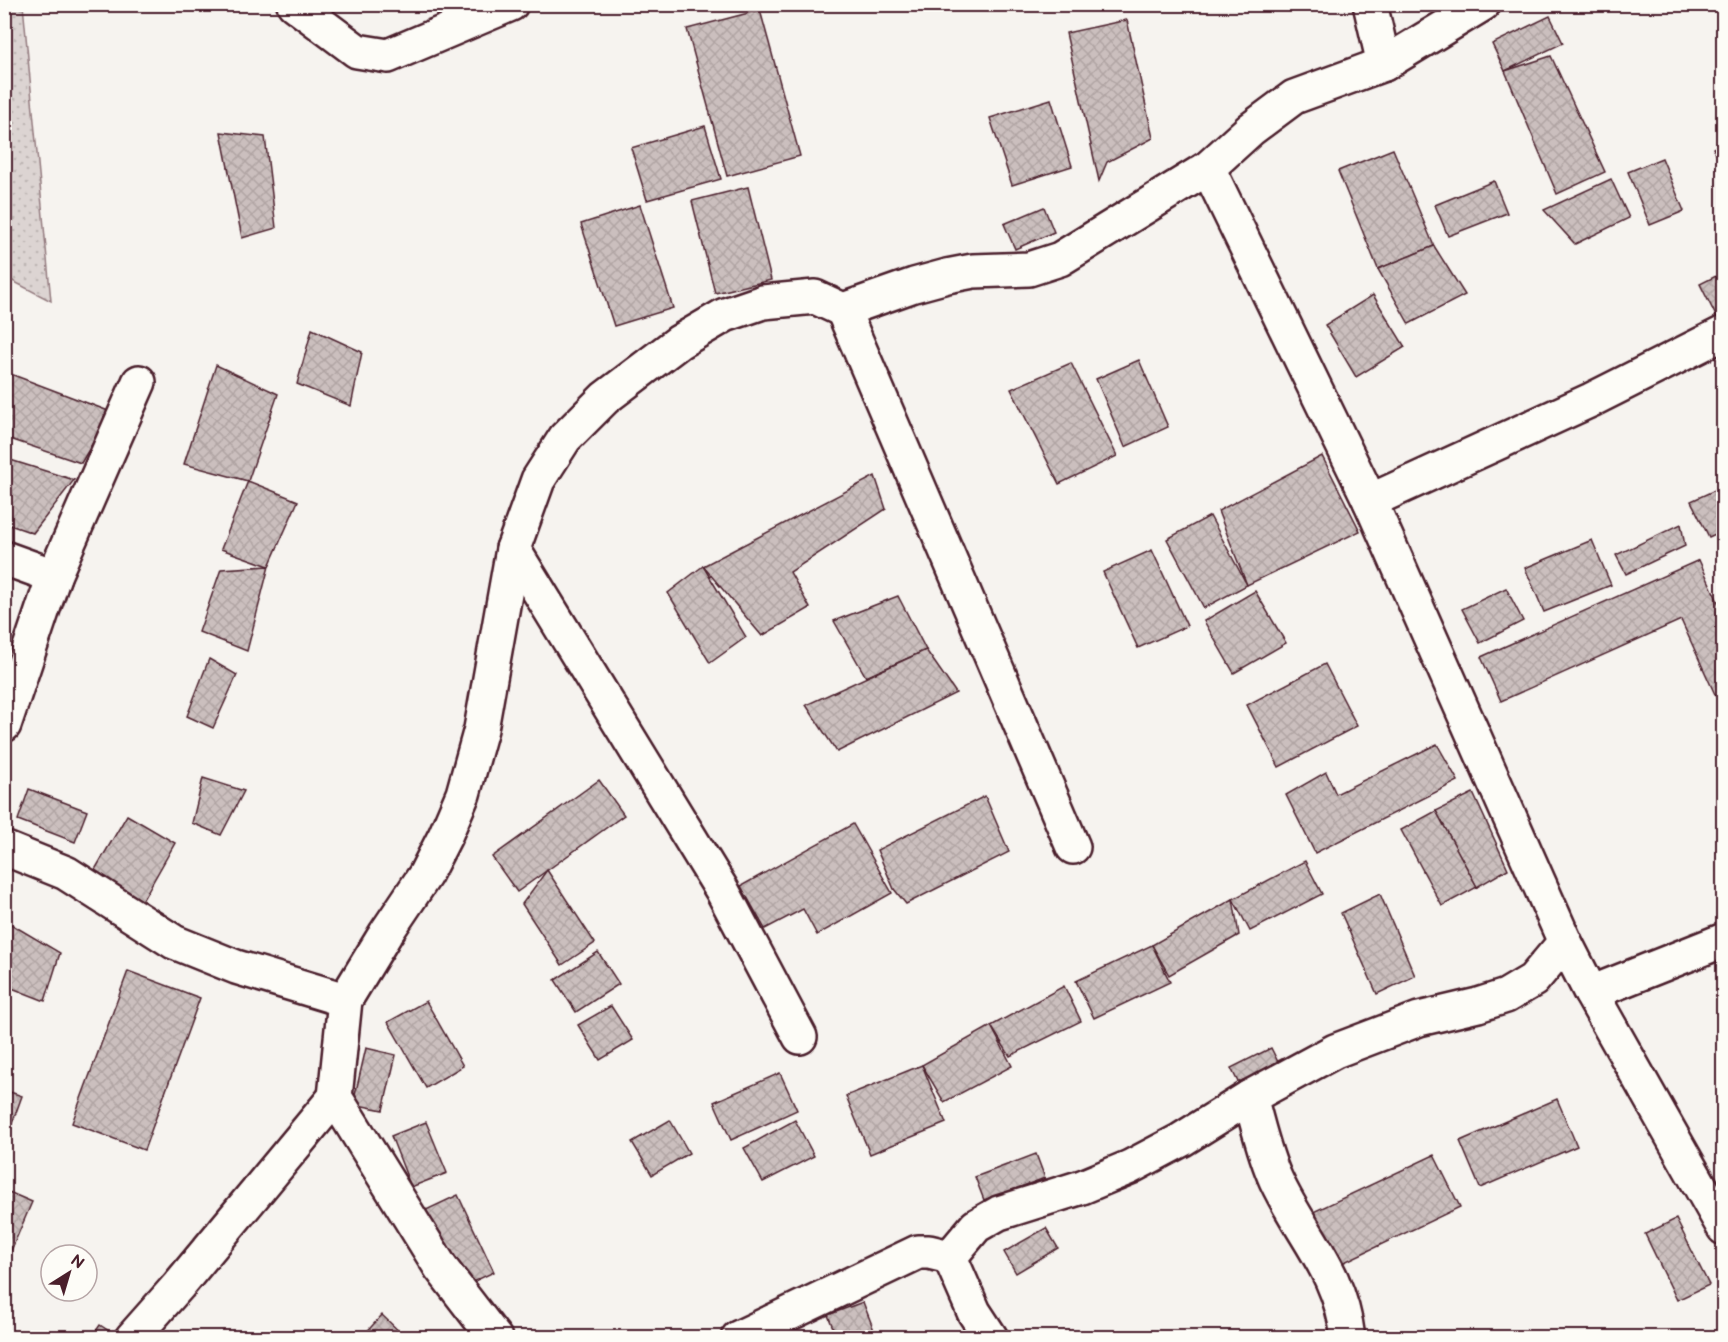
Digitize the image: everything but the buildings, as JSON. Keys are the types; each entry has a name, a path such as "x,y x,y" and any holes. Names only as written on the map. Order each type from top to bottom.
{"street":[{"path":"294,4 357,51 388,56 511,4"},
{"path":"1370,4 1384,64"},
{"path":"843,310 946,276 973,271 1029,269 1060,259 1208,168 1251,129 1294,97 1384,64 1483,4"},
{"path":"1208,168 1370,501 1565,942 1591,993 1724,1228"},
{"path":"132,1338 179,1286 191,1268 335,1097 345,1000 386,933 425,876 463,794 481,729 513,549 538,480 565,438 605,398 679,342 725,315 763,302 815,297 843,310 1073,848"},
{"path":"1370,501 1591,400 1724,333"},
{"path":"4,725 54,576 138,382"},
{"path":"513,549 722,890 800,1037"},
{"path":"4,558 54,576"},
{"path":"4,848 66,873 174,942 236,967 345,1000"},
{"path":"1591,993 1724,940"},
{"path":"950,1257 976,1226 999,1213 1082,1187 1130,1167 1181,1140 1250,1097 1335,1051 1419,1019 1506,996 1533,980 1565,942"},
{"path":"335,1097 441,1268 495,1338"},
{"path":"1250,1097 1267,1157 1277,1181 1333,1278 1345,1312 1348,1338"},
{"path":"738,1338 918,1252 930,1252 950,1257"},
{"path":"950,1257 974,1312 991,1338"}],"shaded area":[{"path":"4,5 23,5 51,301 5,277"}]}
